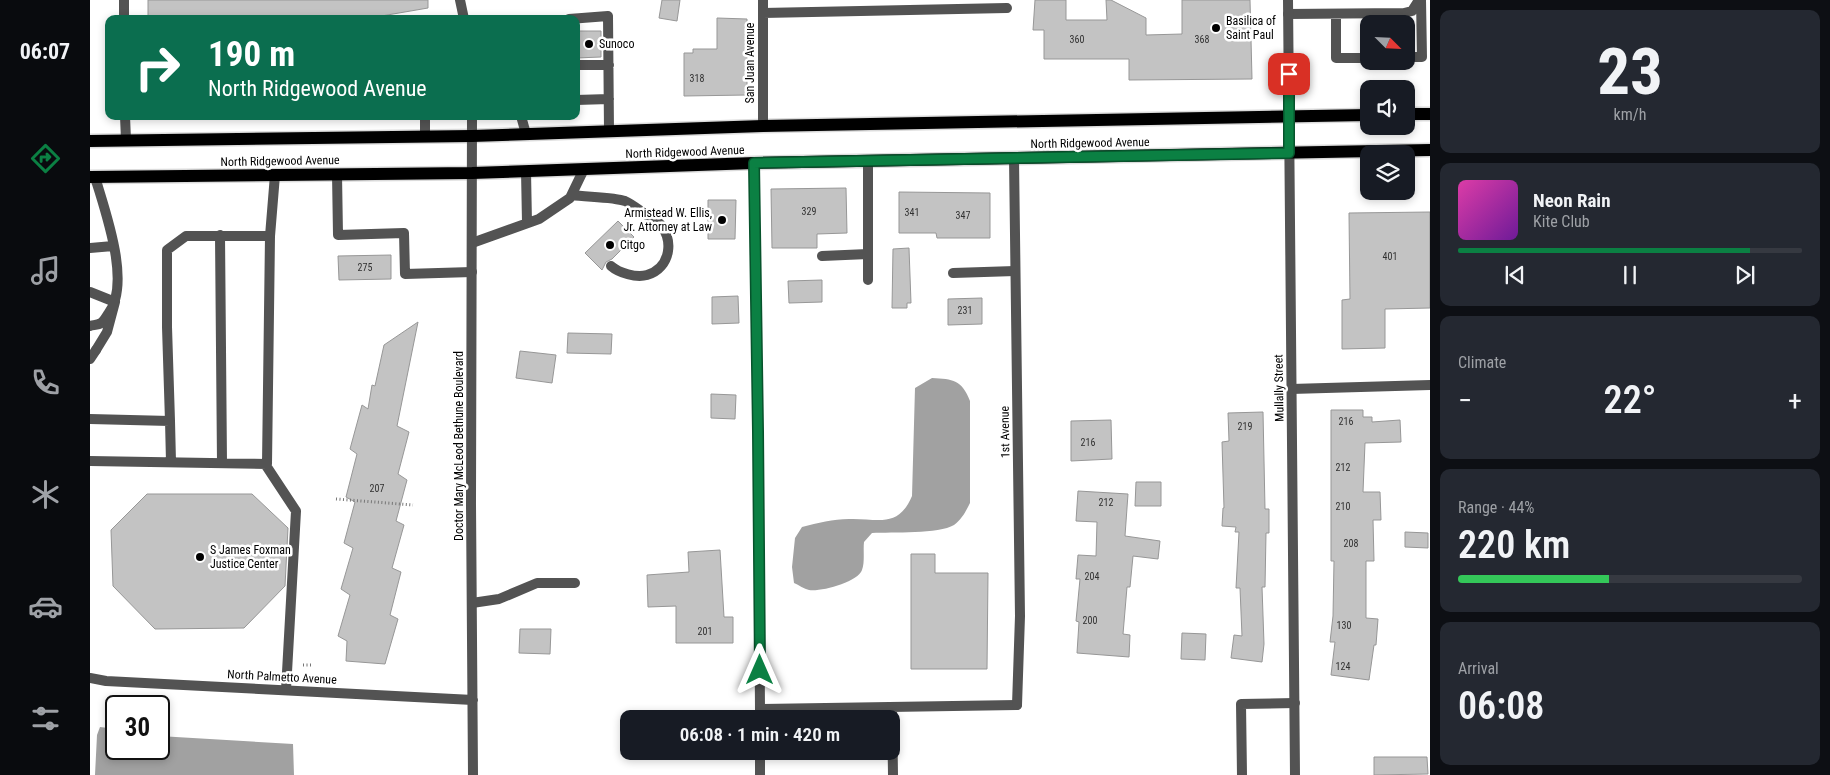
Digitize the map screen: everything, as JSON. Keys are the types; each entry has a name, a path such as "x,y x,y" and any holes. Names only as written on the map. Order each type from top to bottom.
{"main road":[{"path":"1415,114 1430,114"},
{"name":"North Ridgewood Avenue","path":"90,141 425,137 763,126 1360,115"},
{"name":"North Ridgewood Avenue","path":"93,177 472,173 868,160 1430,150"}],"street":[{"path":"124,0 124,15"},
{"path":"460,0 463,15"},
{"name":"San Juan Avenue","path":"763,0 763,126"},
{"name":"Mullally Street","path":"1288,0 1296,775"},
{"path":"1288,14 1404,13 1412,11 1420,0"},
{"path":"1415,57 1422,57 1420,0"},
{"path":"763,13 1007,8"},
{"path":"1336,14 1336,58 1360,58"},
{"path":"580,18 608,16 609,131"},
{"path":"580,64 609,65"},
{"path":"580,100 609,99"},
{"path":"125,120 126,140"},
{"path":"425,120 425,137"},
{"name":"Doctor Mary McLeod Bethune Boulevard","path":"472,120 473,775"},
{"path":"522,120 526,134"},
{"name":"1st Avenue","path":"892,707 1017,706 1020,616 1014,158"},
{"path":"868,160 868,280"},
{"path":"754,163 760,710"},
{"path":"472,243 539,219 570,198 584,169"},
{"path":"526,171 527,224"},
{"path":"337,174 338,235 404,233 405,274 472,272"},
{"path":"265,464 267,464 270,236 275,175"},
{"path":"93,177 119,272 117,296 107,332 93,355"},
{"path":"572,195 626,201 659,223 669,240 666,260 659,268 647,275 617,271 611,266"},
{"path":"220,235 222,463"},
{"path":"171,462 167,250 186,236 270,236"},
{"path":"90,248 113,246"},
{"path":"822,256 868,254"},
{"path":"953,273 1015,271"},
{"path":"90,292 115,302"},
{"path":"90,326 102,323 115,302"},
{"path":"1291,388 1430,385"},
{"path":"90,419 170,421"},
{"path":"90,461 265,464"},
{"path":"265,464 296,511 286,690"},
{"path":"472,602 499,598 537,583 575,583"},
{"name":"North Palmetto Avenue","path":"90,678 106,681 473,700"},
{"path":"1242,775 1241,704 1295,703"},
{"path":"835,710 892,707 893,775"},
{"path":"760,760 760,775"}],"path":[{"path":"336,500 412,505"},
{"path":"303,665 312,665"}],"shaded area":[{"path":"932,378 956,382 964,389 970,401 970,503 964,515 954,525 938,530 872,533 864,542 862,570 847,582 830,588 815,590 807,589 794,583 792,567 795,538 802,527 826,521 849,519 886,520 894,518 906,506 912,496 915,388"},
{"path":"100,727 105,728 105,760 170,760 170,737 293,744 294,775 95,775 97,735"}],"building":[{"path":"148,0 428,0 428,8 387,15 148,15"},
{"path":"662,0 680,0 677,21 659,18"},
{"path":"1035,0 1066,0 1066,20 1107,20 1106,0 1111,0 1146,18 1146,35 1182,34 1182,0 1250,0 1252,79 1129,80 1129,59 1044,59 1044,30 1033,30"},
{"path":"717,18 747,19 747,95 684,96 684,53 693,53 693,49 717,49"},
{"name":"Sunoco","path":"580,31 601,31 601,57 580,58"},
{"path":"846,188 847,233 817,234 817,248 772,248 771,189"},
{"path":"899,192 990,193 990,238 937,238 936,233 899,233"},
{"name":"Armistead W. Ellis, Jr. Attorney at Law","path":"708,200 736,200 735,239 708,239"},
{"path":"1430,212 1430,308 1385,309 1385,348 1342,349 1342,300 1350,299 1349,213"},
{"name":"Citgo","path":"618,221 634,237 612,259 606,262 602,270 585,253"},
{"path":"909,248 911,303 907,303 907,308 892,308 893,249"},
{"path":"391,255 391,279 339,280 338,256"},
{"path":"822,280 822,302 789,303 788,281"},
{"path":"738,296 739,323 712,324 712,297"},
{"path":"982,298 982,324 948,325 948,299"},
{"path":"418,322 397,426 409,432 398,474 407,480 396,521 404,525 392,568 401,572 390,615 398,619 385,664 346,661 347,641 338,636 350,595 341,589 353,548 344,543 355,502 346,497 357,454 350,449 362,405 368,409 372,385 375,386 384,345"},
{"path":"568,333 612,334 611,354 567,353"},
{"path":"520,351 556,355 552,383 516,378"},
{"path":"711,394 736,395 735,419 711,418"},
{"path":"1331,410 1363,410 1363,417 1372,417 1372,422 1400,420 1401,442 1365,443 1363,492 1380,492 1381,520 1373,520 1374,561 1366,561 1366,618 1378,619 1376,645 1374,645 1369,680 1331,675 1335,642 1330,642 1333,616 1334,561 1331,561"},
{"path":"1263,412 1265,509 1269,509 1269,533 1266,533 1265,587 1262,587 1264,644 1262,662 1231,658 1234,635 1242,636 1240,588 1236,588 1239,532 1235,532 1236,527 1222,526 1224,508 1222,442 1229,441 1228,413"},
{"path":"1111,420 1112,459 1071,461 1071,421"},
{"path":"1136,482 1161,482 1161,506 1135,506"},
{"path":"1078,491 1128,494 1125,536 1160,541 1158,559 1133,556 1130,587 1127,587 1123,634 1130,635 1129,657 1077,653 1079,622 1076,621 1080,579 1076,579 1078,555 1096,556 1097,522 1076,521"},
{"name":"S James Foxman Justice Center","path":"147,494 252,494 288,528 285,586 244,628 155,629 113,586 111,530"},
{"path":"1405,532 1428,533 1428,548 1405,547"},
{"path":"720,550 724,617 733,617 733,643 676,643 676,606 648,607 647,575 689,572 688,552"},
{"path":"911,554 935,554 935,573 988,573 987,669 911,669"},
{"path":"520,629 551,629 550,654 519,653"},
{"path":"1182,633 1206,634 1205,660 1181,659"},
{"path":"1374,757 1427,757 1428,774 1374,775"}],"place":[{"name":"Basilica of Saint Paul","path":"1216,28"},
{"name":"Sunoco","path":"589,44"},
{"name":"Armistead W. Ellis, Jr. Attorney at Law","path":"722,220"},
{"name":"Citgo","path":"610,245"},
{"name":"S James Foxman Justice Center","path":"200,557"}],"route":[{"path":"760,670 754,163 1289,153 1289,74"}]}
